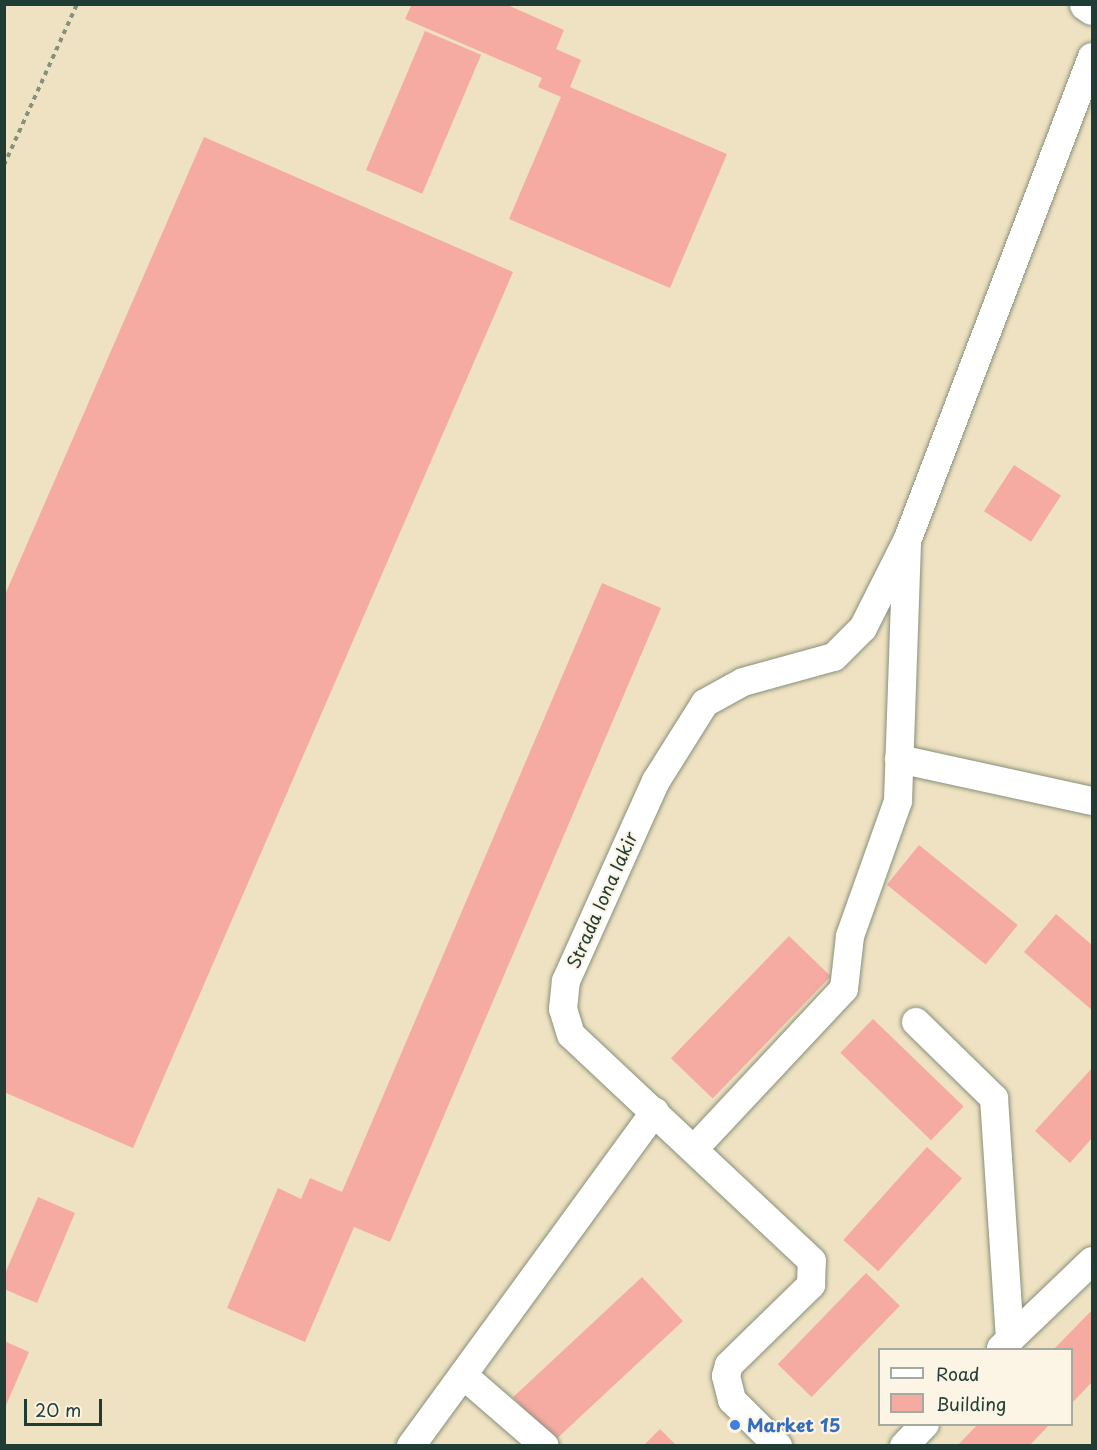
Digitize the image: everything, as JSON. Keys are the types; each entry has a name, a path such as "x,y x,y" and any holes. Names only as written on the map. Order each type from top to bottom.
{"main road":[{"path":"1086,4 1092,8"}],"lane":[{"path":"695,1149 844,989 850,936 898,801 908,541 1092,57"},
{"name":"Strada Iona Iakir","path":"778,1446 732,1400 726,1376 729,1365 811,1285 812,1261 656,1112 571,1035 563,1009 579,948 656,781 705,703 743,682 834,657 863,628 908,541"},
{"path":"899,759 1092,801"},
{"path":"916,1022 993,1098 1005,1344"},
{"path":"411,1446 656,1112"},
{"path":"1005,1344 1092,1261"},
{"path":"463,1375 545,1446"},
{"path":"904,1446 924,1426"}],"path":[{"path":"4,165 77,4"}],"building":[{"path":"412,4 505,4 564,30 556,49 581,60 570,87 727,154 670,288 509,219 561,97 538,87 542,78 405,19"},
{"path":"425,31 481,55 422,194 366,170"},
{"path":"204,137 513,272 133,1148 4,1092 4,597"},
{"path":"1014,465 1061,495 1031,542 984,511"},
{"path":"602,583 661,608 390,1242 354,1227 305,1342 227,1308 278,1188 301,1199 310,1178 342,1192"},
{"path":"919,845 1018,925 986,965 887,885"},
{"path":"1056,914 1092,945 1092,1010 1024,952"},
{"path":"789,936 831,976 713,1099 671,1058"},
{"path":"873,1019 964,1107 931,1140 840,1053"},
{"path":"1092,1068 1092,1138 1070,1163 1035,1131"},
{"path":"927,1147 962,1178 878,1271 843,1240"},
{"path":"38,1197 75,1213 37,1303 4,1289 4,1276"},
{"path":"866,1273 900,1306 812,1397 778,1364"},
{"path":"642,1277 683,1321 554,1441 513,1397"},
{"path":"1092,1310 1092,1382 1073,1402 1073,1348 1055,1348"},
{"path":"4,1341 29,1352 4,1410"},
{"path":"976,1426 1048,1426 1029,1446 957,1446"},
{"path":"660,1429 677,1446 643,1446"}],"place":[{"name":"Market 15","path":"735,1425"}]}
